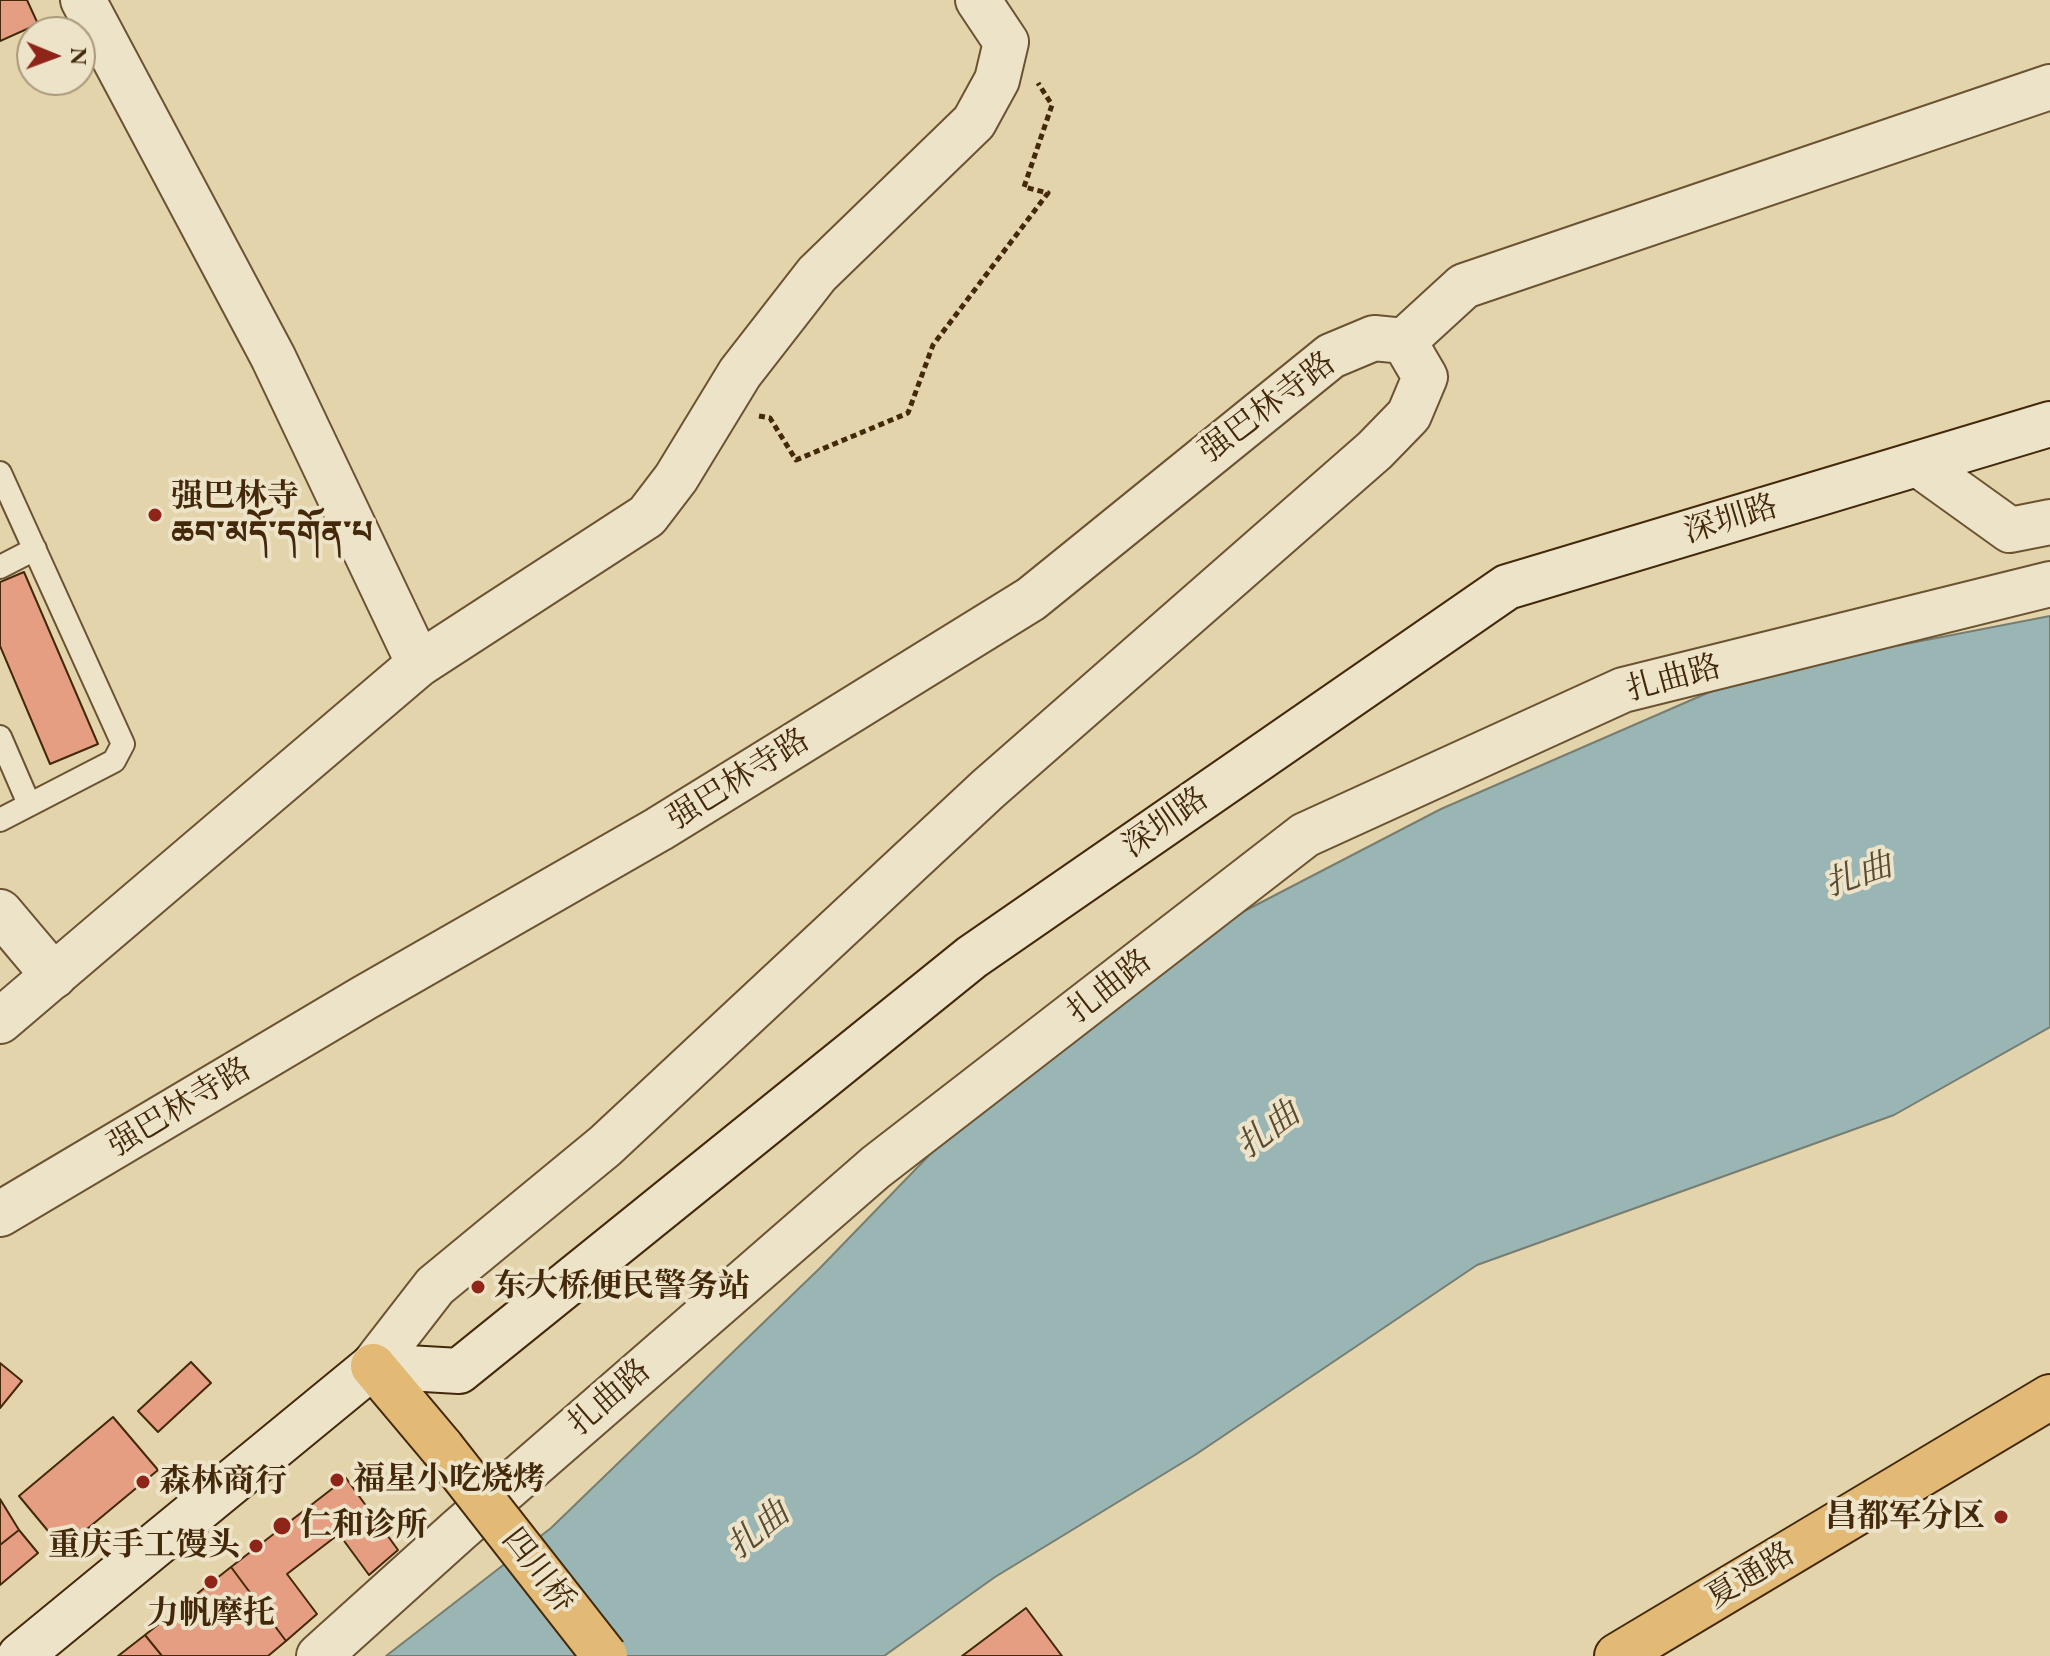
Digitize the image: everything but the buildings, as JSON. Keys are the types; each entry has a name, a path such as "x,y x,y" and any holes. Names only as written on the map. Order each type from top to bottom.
{"main road":[{"name":"四川桥","path":"373,1366 442,1448 605,1656"},
{"name":"夏通路","path":"1617,1656 2050,1397"}],"street":[{"path":"83,0 273,357 419,664"},
{"path":"0,1021 419,664 647,516 676,478 740,373 817,274 974,122 997,80 1006,42 978,0"},
{"path":"20,1656 373,1366 435,1286 605,1146 988,789 1375,450 1409,415 1425,377 1404,341 1464,286 2050,87"},
{"name":"强巴林寺路","path":"0,1214 364,998 659,829 1031,599 1331,356 1374,338 1404,341"},
{"name":"深圳路","path":"373,1366 459,1371 972,957 1507,587 2050,424"},
{"path":"1918,464 2010,530 2050,522"},
{"name":"扎曲路","path":"319,1656 460,1529 876,1167 1305,835 1623,690 2050,584"},
{"path":"0,912 54,976"}],"lane":[{"path":"0,473 123,744 114,761 0,820"},
{"path":"0,567 35,549"},
{"path":"0,737 29,804"}],"path":[{"path":"718,410 770,418 796,460 908,413 933,345 1048,193 1024,187 1052,105 1030,70 1006,42"}],"water":[{"name":"扎曲","path":"2050,616 2050,1027 1894,1115 1477,1265 1195,1455 995,1577 884,1656 386,1656 551,1528 820,1268 941,1143 1231,918 1441,809 1751,674"}],"place":[{"name":"强巴林寺 ཆབ་མདོ་དགོན་པ","path":"155,515"},
{"name":"东大桥便民警务站","path":"478,1287"},
{"name":"福星小吃烧烤","path":"337,1480"},
{"name":"森林商行","path":"143,1482"},
{"name":"昌都军分区","path":"2001,1517"},
{"name":"仁和诊所","path":"282,1526"},
{"name":"重庆手工馒头","path":"256,1546"},
{"name":"力帆摩托","path":"211,1582"}]}
